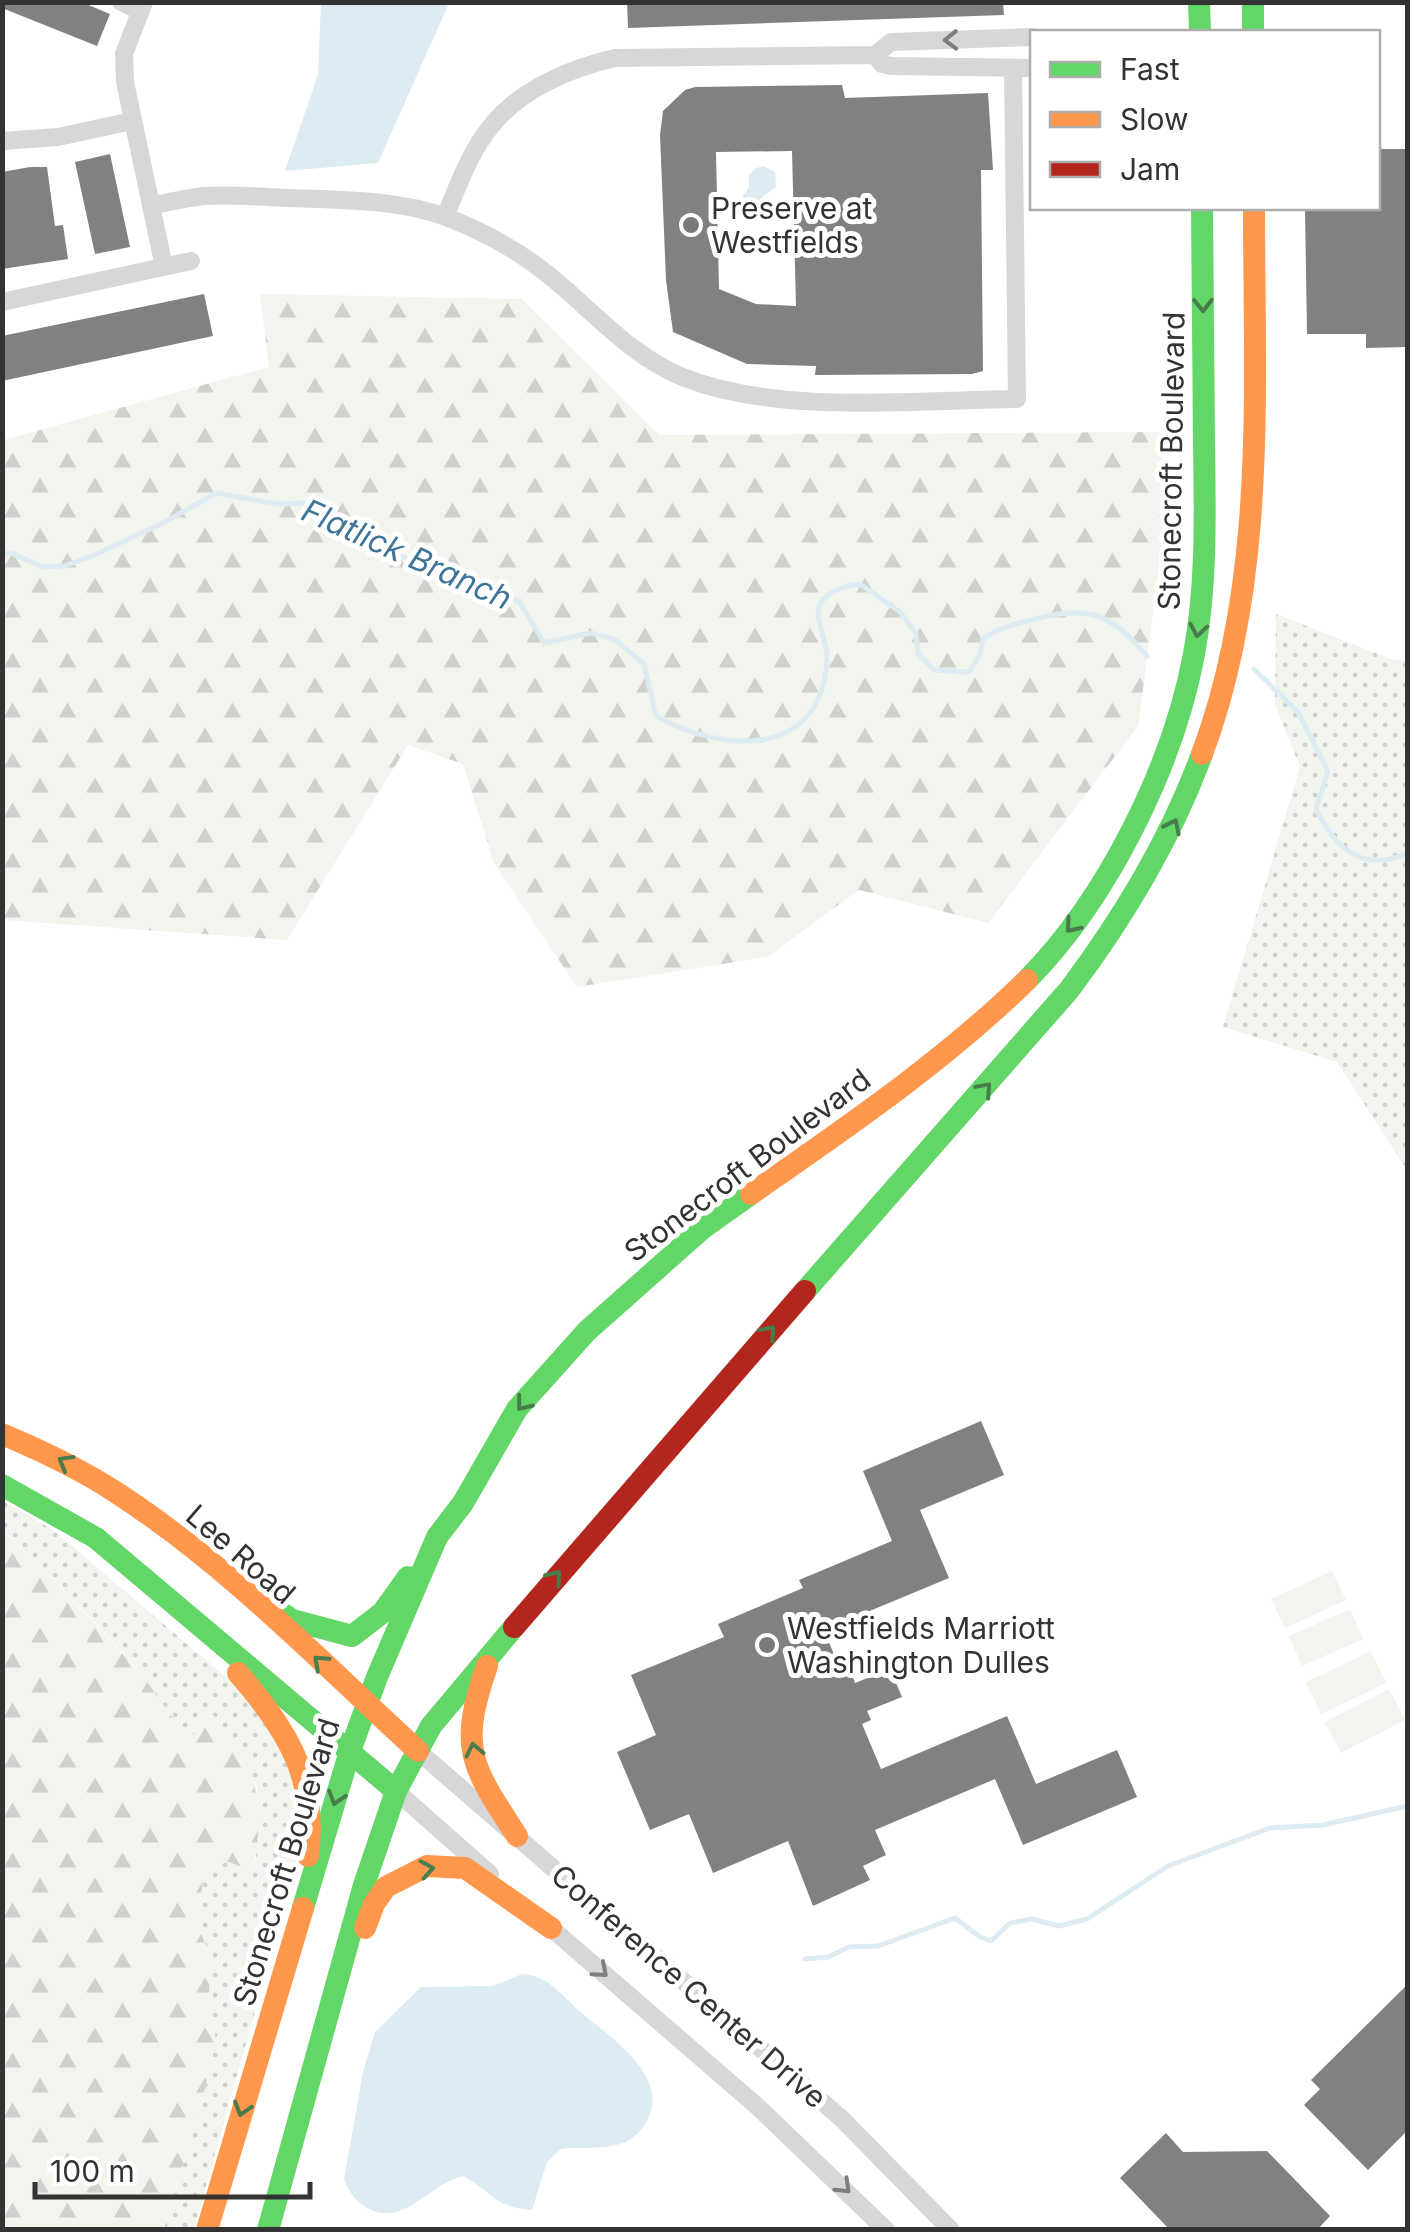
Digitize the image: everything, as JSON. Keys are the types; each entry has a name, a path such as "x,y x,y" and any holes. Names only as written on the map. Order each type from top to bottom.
{"main road":[{"path":"1199,2 1200,30"},
{"path":"1253,2 1253,30"},
{"name":"Stonecroft Boulevard","path":"207,2230 366,1705 437,1537 463,1503 517,1409 587,1331 704,1228 913,1080 1002,1006 1084,912 1140,816 1176,721 1201,612 1206,520 1202,210"},
{"path":"268,2230 364,1885 396,1791 431,1726 997,1076 1110,940 1145,883 1202,758 1242,598 1251,499 1254,210"},
{"name":"Lee Road","path":"2,1434 45,1450 123,1496 193,1548 418,1752"},
{"path":"2,1485 96,1538 396,1791"},
{"path":"193,1548 292,1620 352,1636 383,1612 437,1537"},
{"path":"152,1582 270,1708 298,1757 309,1817 310,1849 274,2003"},
{"path":"492,1652 471,1718 470,1745 492,1796 517,1836"},
{"path":"276,2198 308,2126 363,1935 374,1904 386,1888 427,1866 465,1868 552,1928"}],"street":[{"path":"121,2 143,7 124,54 125,82 164,266"},
{"path":"445,217 472,156 492,124 522,98 576,69 616,58 875,56 890,42 1030,37"},
{"path":"875,56 882,64 891,66 1030,68"},
{"path":"151,206 202,196 252,196 373,202 445,217 495,240 532,263 650,359 680,376 738,394 801,401 1017,399 1013,68"},
{"path":"2,141 58,137 132,121"},
{"path":"2,302 191,261"},
{"name":"Conference Center Drive","path":"418,1752 842,2119 952,2230"},
{"name":"Conference Center Drive","path":"396,1791 758,2107 886,2230"}],"green space":[{"path":"260,294 522,299 659,435 1160,432 1167,509 1138,726 988,923 859,890 767,957 577,987 494,863 463,764 408,745 287,940 3,920 3,440 269,367"},
{"path":"1276,614 1391,659 1407,661 1407,1170 1337,1062 1223,1027 1300,767 1275,704"},
{"path":"2,1501 68,1542 252,1699 281,1742 300,1790 302,1822 293,1876 194,2229 164,2229 210,2071 215,2035 208,2006 211,1958 197,1923 204,1873 214,1862 229,1862 249,1870 256,1859 257,1786 211,1712 192,1737 183,1730 102,1630 3,1530"},
{"path":"2,1530 109,1639 185,1730 193,1736 211,1712 242,1754 253,1781 258,1833 252,1866 249,1870 229,1862 214,1862 204,1873 197,1923 211,1958 208,2006 215,2034 210,2071 164,2229 3,2229"},
{"path":"1332,1571 1346,1600 1285,1628 1271,1599"},
{"path":"1350,1609 1363,1639 1302,1666 1289,1636"},
{"path":"1371,1651 1386,1683 1321,1714 1306,1682"},
{"path":"1389,1689 1405,1720 1341,1753 1325,1722"}],"shaded area":[{"path":"321,3 449,3 378,163 285,171 318,75"},
{"path":"763,166 775,172 776,187 763,196 760,206 750,208 742,197 749,187 749,176"},
{"path":"522,1974 549,1983 634,2059 644,2072 653,2102 643,2127 629,2140 613,2146 561,2149 547,2162 532,2210 501,2202 463,2176 394,2212 382,2213 364,2206 344,2179 363,2072 375,2032 421,1987 493,1986"}],"building":[{"path":"2,2 81,2 110,14 97,46 2,8"},
{"path":"627,2 1003,2 1004,15 628,28"},
{"name":"Preserve at Westfields","path":"842,85 845,98 988,93 993,170 981,170 983,371 815,375 816,366 747,364 673,332 666,280 660,135 663,111 685,90","holes":["792,151 796,306 756,304 719,289 716,152"]},
{"path":"1380,149 1408,149 1408,347 1366,348 1366,334 1307,334 1305,210 1380,210"},
{"path":"110,154 130,247 95,254 75,162"},
{"path":"47,167 55,226 63,225 68,259 2,269 2,172"},
{"path":"204,294 213,336 2,381 2,336"},
{"name":"Westfields Marriott Washington Dulles","path":"981,1421 1004,1475 920,1510 949,1578 824,1630 842,1674 851,1671 855,1683 890,1669 902,1697 867,1711 871,1720 862,1724 881,1769 1007,1716 1036,1784 1117,1750 1137,1797 1023,1845 995,1779 875,1830 886,1855 863,1866 870,1880 813,1906 788,1841 713,1873 689,1814 650,1830 617,1752 656,1735 631,1675 724,1637 718,1624 803,1588 799,1580 892,1541 863,1471"},
{"path":"1408,1984 1408,2130 1368,2170 1304,2105 1320,2089 1311,2080"},
{"path":"1166,2133 1183,2152 1267,2151 1330,2216 1317,2230 1170,2230 1120,2178"}],"waterway":[{"name":"Flatlick Branch","path":"2,554 12,553 42,567 64,566 163,523 216,493 278,504 308,503 325,509 347,529 428,569 487,583 520,603 544,643 591,633 614,639 644,664 656,716 683,729 739,741 766,739 789,731 808,715 821,691 827,658 818,609 833,592 849,586 860,584 900,612 916,633 918,653 934,670 969,672 980,654 983,639 989,635 1014,624 1070,613 1098,616 1110,622 1147,656"},
{"name":"Flatlick Branch","path":"1254,669 1298,712 1328,771 1316,809 1332,835 1364,858 1392,859 1408,853"},
{"path":"805,1959 828,1957 849,1947 878,1946 955,1918 991,1941 1010,1923 1032,1919 1059,1926 1087,1919 1168,1866 1270,1828 1323,1825 1408,1806"}],"traffic: fast":[{"path":"1199,2 1200,30"},
{"path":"1253,2 1253,30"},
{"path":"1027,980 1084,911 1133,829 1170,741 1194,654 1201,602 1205,496 1202,210"},
{"path":"805,1291 1069,990 1144,877 1202,754"},
{"path":"303,1908 350,1751 437,1537 463,1503 517,1409 587,1331 703,1228 751,1194"},
{"path":"2,1485 96,1538 396,1791"},
{"path":"275,1608 292,1620 352,1636 383,1612 408,1577"},
{"path":"268,2230 364,1885 396,1791 431,1726 514,1627"}],"traffic: slow":[{"path":"1202,754 1223,688 1238,621 1247,553 1255,415 1254,210"},
{"path":"751,1194 928,1066 1027,980"},
{"path":"2,1434 89,1476 158,1521 273,1616 418,1751"},
{"path":"487,1666 473,1718 474,1756 489,1791 517,1836"},
{"path":"238,1673 271,1714 295,1757 308,1803 308,1856"},
{"path":"365,1928 386,1887 427,1866 465,1868 551,1928"},
{"path":"207,2230 303,1908"}],"traffic: jam":[{"path":"514,1627 805,1291"}],"place":[{"name":"Preserve at Westfields","path":"691,225"},
{"name":"Westfields Marriott Washington Dulles","path":"767,1645"}]}
